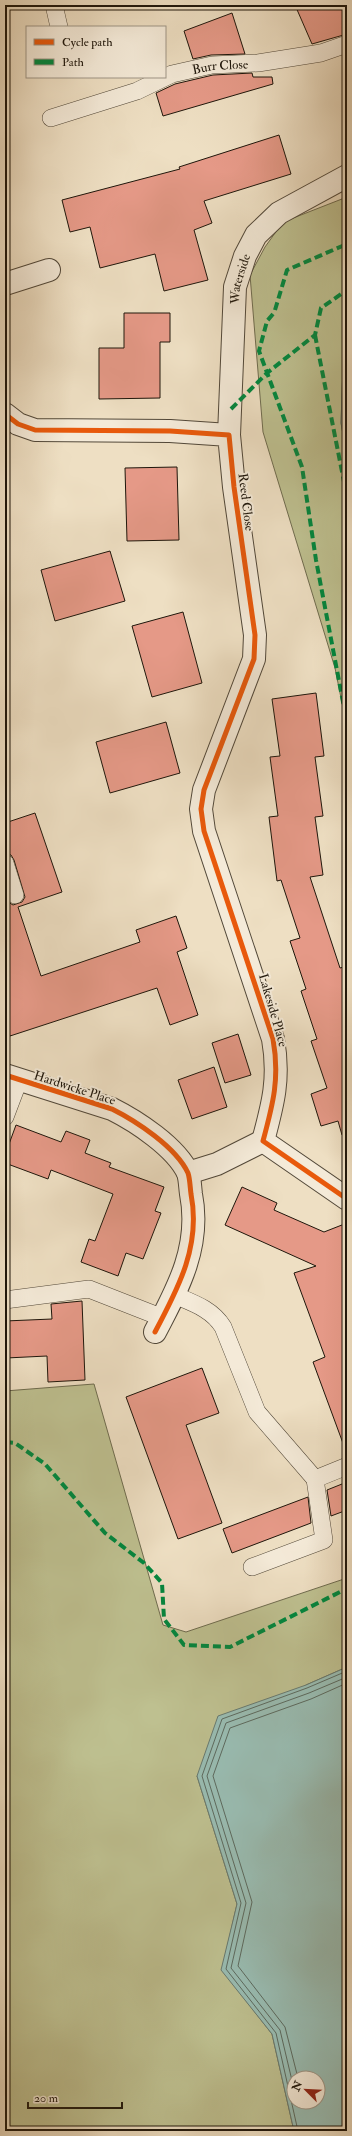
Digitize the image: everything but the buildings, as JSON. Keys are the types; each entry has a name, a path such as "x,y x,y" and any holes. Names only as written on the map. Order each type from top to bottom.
{"street":[{"name":"Waterside","path":"229,435 235,288 245,256 256,235 279,213 347,176"},
{"path":"5,284 49,270"},
{"path":"5,414 18,424 35,430 170,431 229,435"},
{"name":"Reed Close","path":"204,790 254,659 255,635 234,487 229,435"},
{"name":"Lakeside Place","path":"204,790 201,809 204,831 274,1044 277,1062 276,1084 263,1141"},
{"name":"Hardwicke Place","path":"12,1078 112,1109 128,1117 173,1152 188,1173 195,1211 194,1237 189,1258 174,1295 159,1325"},
{"path":"188,1173 217,1164 263,1141 347,1199"}],"lane":[{"path":"54,5 59,26"},
{"name":"Burr Close","path":"166,77 172,74 212,65 258,63 321,53 347,44"},
{"name":"Burr Close","path":"51,118 136,91 164,78"},
{"path":"5,863 15,895"},
{"path":"5,1117 12,1078"},
{"path":"5,1300 89,1289 159,1325"},
{"path":"174,1295 210,1311 218,1318 257,1412 315,1479 324,1540 252,1567"},
{"path":"315,1479 347,1466"}],"green space":[{"path":"347,197 347,309 345,310 341,423 347,456 347,728 335,668 263,432 250,275 265,247 283,222"},
{"path":"94,1384 163,1625 186,1632 347,1578 347,1667 306,1685 197,1776 237,1904 222,1970 272,2034 286,2096 286,2110 289,2110 294,2131 5,2131 5,1391"}],"water":[{"path":"347,309 347,456 341,423 345,310"},
{"path":"347,1667 347,2131 294,2131 289,2110 326,2110 326,2070 286,2070 286,2096 272,2034 221,1970 237,1904 197,1776 218,1716 306,1685"}],"marked path":[{"path":"275,310 287,270 347,244"},
{"path":"231,409 267,373 315,335 321,308 347,290"},
{"path":"273,314 267,321 259,351 302,467 316,560 347,723"},
{"path":"315,335 347,497"},
{"path":"5,1442 15,1443 45,1464 105,1533 144,1563 162,1583 164,1619 184,1645 230,1647 340,1592 347,1590"}],"cycle path":[{"path":"5,414 18,424 35,430 170,431 229,435 234,487 255,635 254,659 204,790 201,809 204,831 273,1039 276,1079 270,1115 263,1141 347,1199"},
{"path":"5,1075 112,1109 122,1114 165,1144 182,1163 188,1173 193,1213 193,1231 190,1248 180,1282 155,1332"}]}
